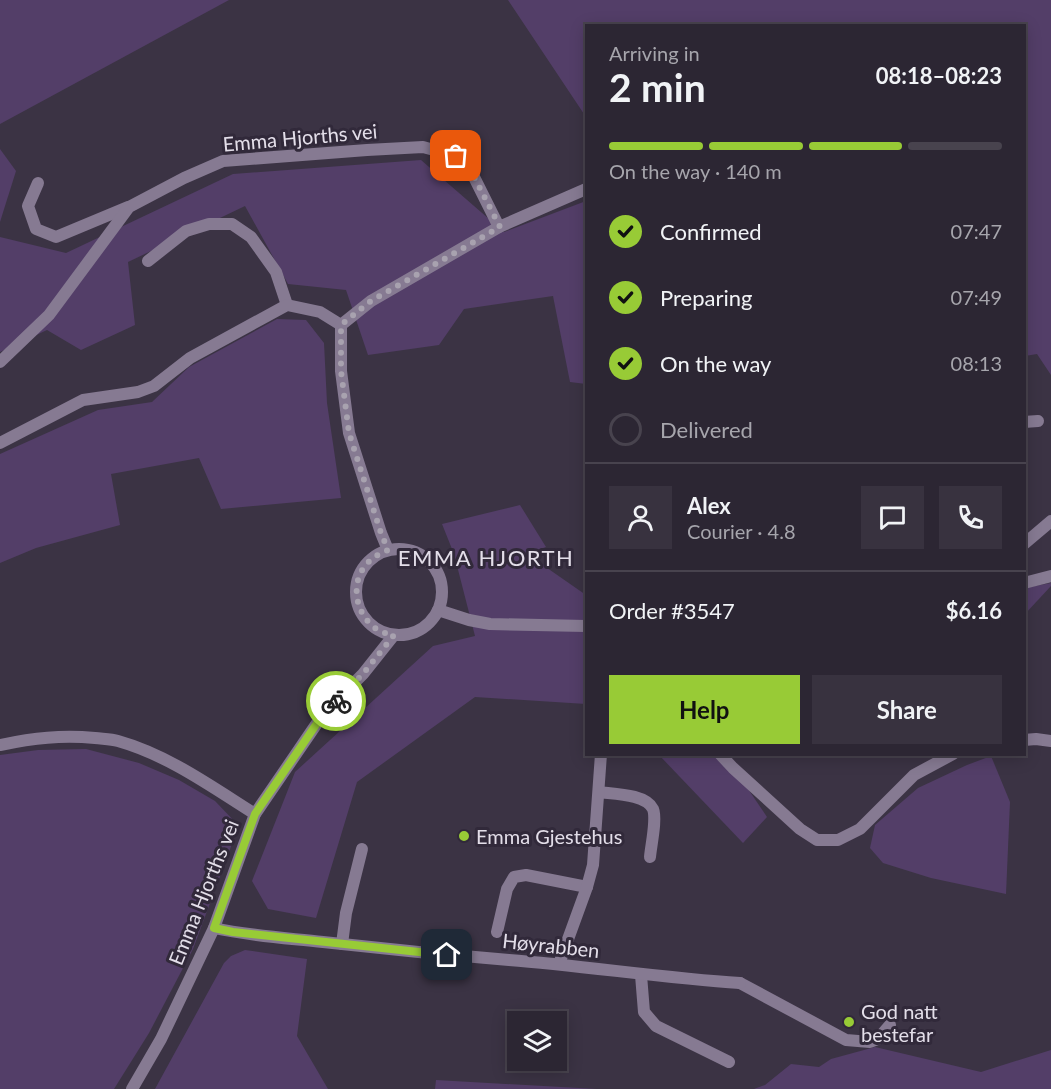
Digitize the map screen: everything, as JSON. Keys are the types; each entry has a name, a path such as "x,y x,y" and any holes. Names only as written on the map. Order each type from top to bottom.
{"street":[{"name":"Emma Hjorths vei","path":"0,362 49,315 129,207 184,178 223,161 423,147 456,156 470,169 500,227"},
{"path":"38,183 28,206 36,229 56,237 129,207"},
{"path":"341,325 371,301 500,227 585,189"},
{"path":"148,261 186,231 209,224 232,224 251,237 276,272 287,305"},
{"path":"0,443 83,400 138,392 154,386 190,358 287,305 320,312 341,325"},
{"path":"341,325 341,371 349,433 388,550"},
{"path":"1026,422 1038,421"},
{"path":"1026,542 1051,521"},
{"path":"388,550 405,550 426,558 435,567 441,579 443,592 438,610 422,628 408,634 394,635 379,630 359,609 356,594 357,580 364,567 374,556 388,550"},
{"path":"1026,582 1051,576"},
{"path":"438,610 490,624 585,626"},
{"name":"Emma Hjorths vei","path":"132,1089 161,1040 214,928 255,814 324,713 363,674 394,635"},
{"path":"0,745 35,738 76,736 117,741 152,754 187,771 255,814"},
{"path":"1026,740 1051,741"},
{"path":"559,964 593,865 601,756"},
{"path":"722,756 800,829 818,840 838,840 860,830 914,775 949,756"},
{"path":"599,792 634,797 646,801 653,808 650,857"},
{"path":"342,944 346,913 362,849"},
{"path":"497,932 507,889 514,877 526,875 587,887"},
{"name":"Høyrabben","path":"214,928 447,955 740,983 846,1040 870,1042 878,1039 890,1025"},
{"path":"641,975 644,1012 656,1026 729,1062"}],"shaded area":[{"path":"0,0 229,0 0,124"},
{"path":"508,0 1051,0 1051,375 1037,354 1026,356 1026,24 585,24 585,116"},
{"path":"0,149 16,171 0,222"},
{"path":"421,160 504,232 585,201 585,384 570,382 553,296 464,309 439,345 368,355 346,290 288,284 245,206 128,262 135,325 81,350 47,330 0,352 0,237 66,253 233,174"},
{"path":"277,319 306,320 324,343 327,403 341,498 221,509 199,458 111,474 120,525 36,548 0,563 0,454 98,410 152,402 189,367"},
{"path":"520,505 546,547 527,554 585,594 585,704 475,697 357,782 316,918 268,909 252,881 295,772 433,646 475,636 454,554 442,524"},
{"path":"1051,583 1051,586 1026,613 1026,588"},
{"path":"86,749 139,763 179,780 215,801 237,824 233,841 193,949 149,1033 114,1089 0,1089 0,755 38,750"},
{"path":"660,756 726,756 767,817 743,843"},
{"path":"991,756 1010,802 1006,894 931,878 883,863 870,848 875,825 918,788"},
{"path":"245,950 307,959 297,1036 328,1089 155,1089 224,963 231,956"},
{"path":"875,1047 981,1072 1051,1050 1051,1089 754,1089 765,1085 791,1064 819,1067 831,1059"},
{"path":"436,1080 597,1089 435,1089"}],"way so far":[{"path":"336,701 363,674 394,635 379,630 368,621 359,609 356,594 357,580 364,567 374,556 388,550 349,433 341,371 341,325 371,301 500,227 470,169 456,156"}],"place":[{"name":"Emma Gjestehus","path":"464,836"},
{"name":"God natt bestefar","path":"849,1022"}],"district":[{"name":"EMMA HJORTH","path":"486,557"}],"route":[{"path":"336,701 324,713 255,814 214,928 447,955"}]}
